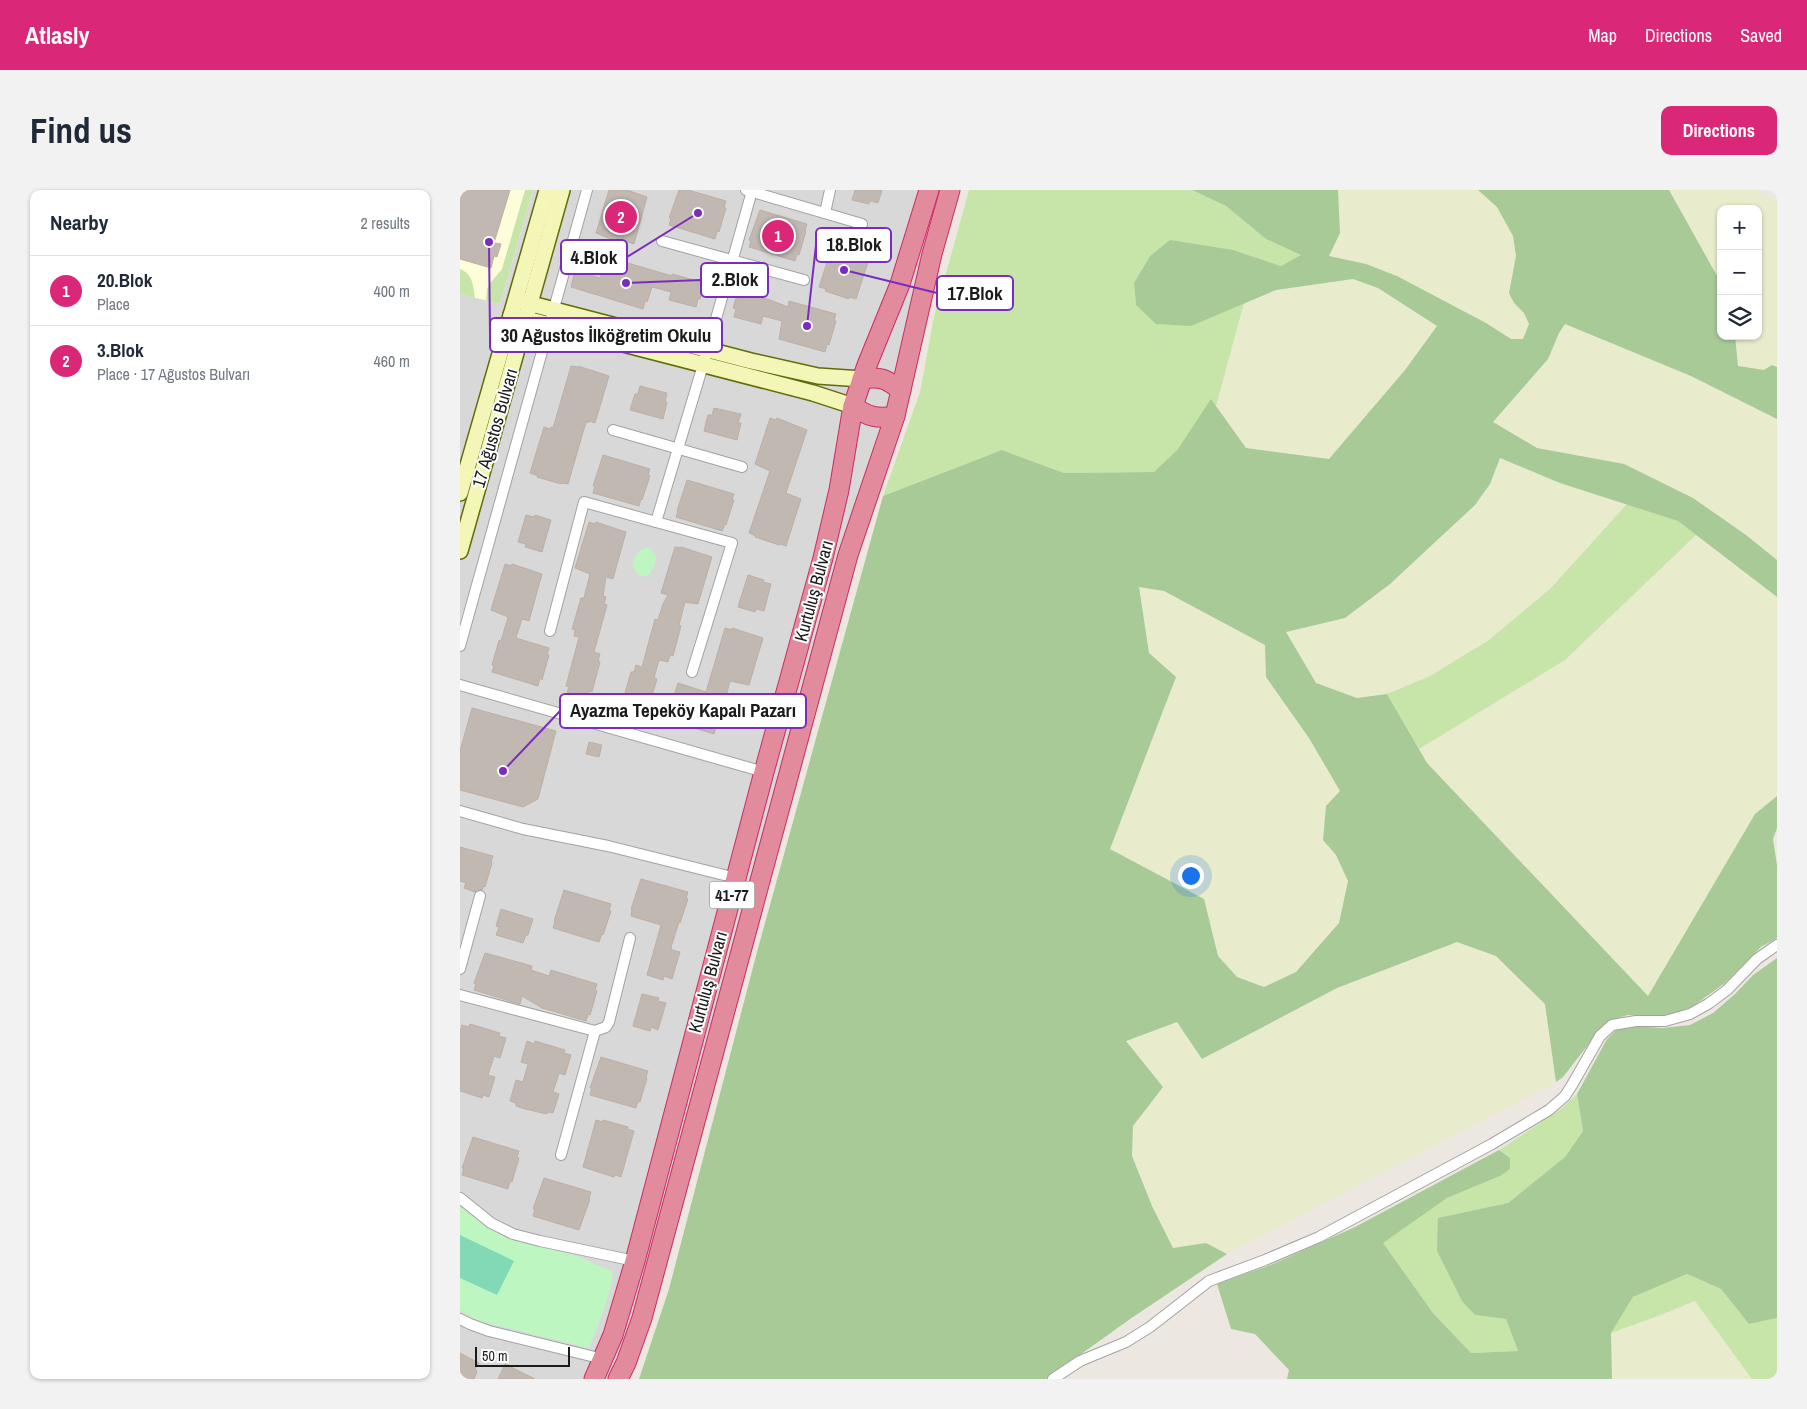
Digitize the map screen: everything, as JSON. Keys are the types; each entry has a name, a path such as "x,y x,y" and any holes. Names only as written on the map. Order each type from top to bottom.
{"highway":[{"path":"929,190 900,284 853,406 869,416 883,418 895,416 932,254 950,190"},
{"path":"862,379 879,377 886,379 902,390"},
{"name":"Kurtuluş Bulvarı","path":"594,1379 613,1335 635,1262 764,772 823,558 839,490 853,406"},
{"name":"Kurtuluş Bulvarı","path":"618,1379 626,1363 642,1318 848,555 895,416"}],"main road":[{"name":"17 Ağustos Bulvarı","path":"460,551 521,310 547,190"},
{"name":"17 Ağustos Bulvarı","path":"460,494 562,190"},
{"path":"521,310 818,376 862,379"},
{"path":"552,317 703,365 813,393 853,406"}],"street":[{"path":"460,646 587,190"},
{"path":"825,213 830,190"},
{"path":"656,522 733,261 749,191 862,224"},
{"path":"662,241 804,280"},
{"path":"613,430 742,467"},
{"path":"550,631 584,502 732,543 692,672"},
{"path":"460,685 764,772"},
{"path":"460,811 523,829 608,846 736,878"},
{"path":"460,969 480,896"},
{"path":"460,995 594,1031 606,1027 609,1022 630,938"},
{"path":"1053,1379 1080,1361 1126,1342 1150,1327 1209,1281 1319,1237 1500,1139 1548,1110 1565,1096 1600,1036 1612,1025 1636,1020 1664,1021 1690,1014 1727,990 1757,959 1777,944"},
{"path":"560,1155 594,1031"},
{"path":"460,1198 487,1220 513,1234 635,1262"},
{"path":"460,1319 489,1331 604,1359"}],"shaded area":[{"path":"460,190 950,190 618,1379 460,1379"},
{"path":"460,190 533,190 500,304 460,294"},
{"path":"1192,190 1338,190 1340,233 1329,256 1366,264 1397,276 1486,323 1511,339 1523,339 1529,324 1524,313 1514,303 1509,293 1516,256 1513,236 1497,207 1478,190 1669,190 1717,276 1717,340 1735,340 1738,366 1764,370 1772,365 1777,367 1777,419 1691,376 1565,324 1548,359 1493,422 1537,448 1624,464 1693,498 1746,535 1777,560 1777,597 1678,521 1560,483 1500,458 1490,484 1475,505 1390,584 1345,618 1286,632 1316,683 1357,698 1387,694 1427,763 1648,996 1755,814 1777,796 1777,828 1773,839 1777,865 1777,938 1761,947 1725,983 1693,1006 1678,1013 1665,1016 1628,1015 1615,1019 1598,1032 1563,1077 1556,1082 1545,1004 1496,956 1457,942 1337,988 1202,1059 1177,1022 1126,1041 1163,1087 1133,1126 1132,1156 1152,1206 1173,1248 1206,1243 1227,1254 1133,1317 1046,1379 639,1379 669,1289 757,952 883,496 1002,450 1064,473 1154,472 1178,449 1211,399 1246,448 1329,459 1405,370 1437,326 1378,288 1353,279 1276,290 1191,326 1156,324 1136,305 1134,283 1150,256 1170,240 1233,250 1281,266 1301,255 1266,239 1226,206","holes":["1139,587 1164,591 1265,645 1266,677 1309,738 1340,791 1326,806 1323,840 1336,855 1348,881 1339,923 1296,972 1264,987 1237,977 1218,956 1204,899 1110,849 1176,677 1149,653"]},
{"path":"1338,190 1478,190 1481,192 1497,207 1513,236 1516,256 1509,293 1529,324 1523,339 1510,339 1486,323 1397,276 1366,264 1328,256 1340,233"},
{"path":"1669,190 1755,190 1777,201 1777,367 1772,365 1764,370 1738,366 1735,340 1762,340 1762,205 1717,205 1717,276"},
{"path":"1353,279 1378,288 1437,327 1405,370 1329,459 1246,448 1216,406 1244,303 1276,290"},
{"path":"1564,324 1691,376 1777,419 1777,560 1746,535 1693,498 1624,464 1537,448 1493,422 1548,359"},
{"path":"1500,458 1560,483 1627,504 1551,588 1489,640 1430,676 1387,694 1357,698 1316,683 1285,632 1345,618 1390,584 1475,505 1490,484"},
{"path":"1696,535 1777,597 1777,796 1755,814 1648,996 1427,763 1419,749 1565,660"},
{"path":"1139,587 1164,591 1265,645 1266,677 1309,738 1340,791 1323,840 1336,855 1348,881 1339,923 1296,972 1264,987 1237,977 1218,956 1203,899 1110,849 1176,677 1149,653"},
{"path":"1457,942 1496,956 1545,1004 1556,1082 1227,1254 1206,1243 1173,1248 1152,1206 1132,1156 1133,1126 1163,1087 1125,1042 1177,1022 1202,1059 1337,988"},
{"path":"1777,958 1777,1318 1749,1324 1721,1289 1687,1274 1633,1297 1611,1333 1612,1379 1287,1379 1289,1370 1255,1334 1231,1329 1217,1284 1273,1264 1355,1227 1499,1150 1510,1158 1510,1169 1500,1176 1447,1198 1383,1243 1433,1313 1471,1353 1518,1351 1506,1319 1475,1315 1462,1301 1437,1251 1438,1218 1508,1203 1565,1157 1583,1131 1577,1094 1607,1039 1617,1029 1634,1026 1663,1028 1690,1025 1713,1013 1753,975"},
{"path":"1695,1301 1752,1379 1612,1379 1611,1333"}],"green space":[{"path":"525,190 533,190 500,304 486,301 487,289 502,269"},
{"path":"969,190 1192,190 1226,206 1266,239 1302,255 1281,266 1233,250 1150,256 1134,283 1136,305 1191,326 1244,303 1216,406 1212,400 1178,449 1155,472 1064,473 1002,450 883,496 920,392 934,317"},
{"path":"460,269 470,277 475,298 460,294"},
{"path":"1627,504 1678,521 1696,535 1565,660 1419,749 1387,694 1430,676 1489,640 1551,588"},
{"path":"645,548 651,548 656,557 653,569 644,577 635,571 633,563 637,554"},
{"path":"1577,1094 1583,1131 1565,1157 1508,1203 1438,1219 1475,1315 1506,1319 1518,1351 1471,1353 1433,1313 1382,1243 1447,1198 1500,1176 1510,1158 1499,1150 1561,1109"},
{"path":"460,1207 484,1224 512,1239 577,1256 613,1272 607,1301 589,1348 476,1320 460,1310"},
{"path":"460,1235 514,1261 497,1295 460,1278"},
{"path":"1687,1274 1721,1289 1749,1324 1777,1318 1777,1379 1752,1379 1695,1301 1611,1333 1633,1297"}],"building":[{"path":"462,190 510,190 494,243 501,244 497,257 494,256 491,268 460,259 460,196"},
{"path":"609,190 627,190 647,197 634,244 628,242 621,261 672,276 672,274 705,283 696,307 669,300 671,292 652,287 643,309 571,287 575,271 600,278 606,264 613,240 596,233"},
{"path":"679,190 688,190 726,201 724,208 726,208 715,239 669,225 671,218 669,218"},
{"path":"855,190 882,190 878,203 870,201 869,204 852,200"},
{"path":"760,210 807,224 799,255 797,254 795,261 749,247 751,241 749,240"},
{"path":"834,241 840,243 841,241 871,253 856,299 849,297 849,299 819,287"},
{"path":"738,291 788,307 789,301 836,314 834,321 836,321 825,352 779,339 782,321 763,316 761,324 734,317 736,309 733,308"},
{"path":"571,366 578,366 609,376 595,423 586,422 568,484 561,484 530,473 544,427 553,428"},
{"path":"640,386 667,393 663,419 630,410 635,394 638,394"},
{"path":"714,408 741,414 738,423 741,423 737,440 704,431 708,415 712,415"},
{"path":"770,418 776,420 777,418 807,430 786,493 801,499 786,546 755,537 749,533 770,471 755,464"},
{"path":"603,455 650,469 648,475 650,476 639,506 593,493 595,486 593,486"},
{"path":"687,480 734,494 726,525 722,531 676,517"},
{"path":"526,515 534,517 535,515 551,520 542,552 525,547 526,544 518,542"},
{"path":"589,522 595,524 596,522 626,532 613,579 606,577 603,596 606,597 604,604 607,605 594,652 600,654 598,661 600,662 592,692 589,691 587,698 567,692 569,687 566,686 579,637 574,636 575,630 572,629 581,598 584,598 590,574 575,568"},
{"path":"675,547 681,547 712,557 698,604 685,602 673,656 670,655 668,662 659,660 654,678 657,679 648,709 646,708 644,715 624,709 625,704 622,703 631,672 634,672 636,665 642,667 655,619 658,620 668,595 661,593"},
{"path":"505,564 511,566 512,564 542,574 529,621 522,619 516,638 549,648 542,680 540,678 538,686 492,672 499,640 501,641 508,617 491,610"},
{"path":"748,575 771,584 764,611 756,609 755,612 738,607"},
{"path":"725,628 732,630 732,628 763,638 749,685 730,681 718,728 716,727 714,734 668,720 670,714 668,714 678,683 706,692"},
{"path":"472,708 556,731 538,799 523,807 460,790 460,751"},
{"path":"589,742 602,745 599,757 586,754"},
{"path":"460,847 493,856 485,887 482,890 475,892 464,888 466,883 460,881"},
{"path":"641,879 688,892 686,898 688,899 671,947 672,950 680,952 672,979 664,976 663,980 647,975 661,925 631,916 631,909"},
{"path":"564,890 611,904 609,910 611,911 599,942 553,928"},
{"path":"501,909 533,919 528,935 526,935 523,943 496,935 499,927 496,926"},
{"path":"485,953 532,966 531,970 549,976 551,970 597,984 595,990 597,991 590,1015 588,1014 586,1021 542,1008 522,996 520,1004 474,990 476,984 474,983"},
{"path":"642,994 659,998 658,1001 666,1003 658,1030 651,1027 650,1031 633,1026"},
{"path":"470,1024 500,1033 499,1036 506,1038 500,1058 494,1056 488,1075 495,1077 489,1097 483,1095 482,1098 460,1091 460,1032 462,1025 469,1027"},
{"path":"527,1041 534,1044 535,1041 565,1050 564,1053 571,1055 565,1075 559,1073 553,1092 559,1094 553,1113 547,1112 547,1114 525,1109 516,1106 516,1103 510,1101 516,1080 523,1082 528,1064 521,1062"},
{"path":"601,1057 648,1071 640,1102 638,1101 636,1108 590,1095 592,1088 590,1088"},
{"path":"596,1120 628,1127 627,1129 634,1131 621,1177 615,1175 614,1177 583,1167"},
{"path":"473,1137 519,1151 517,1157 519,1158 508,1189 462,1175 464,1168 462,1168"},
{"path":"544,1178 591,1192 579,1230 533,1216 535,1209 533,1209"},
{"path":"460,1353 479,1363 475,1370 477,1371 474,1379 460,1379"},
{"path":"505,1364 535,1379 498,1379"}],"place":[{"name":"4.Blok","path":"698,213"},
{"name":"3.Blok","path":"621,217"},
{"name":"20.Blok","path":"778,236"},
{"name":"30 Ağustos İlköğretim Okulu","path":"489,242"},
{"name":"17.Blok","path":"844,270"},
{"name":"2.Blok","path":"626,283"},
{"name":"18.Blok","path":"807,326"},
{"name":"Ayazma Tepeköy Kapalı Pazarı","path":"503,771"}]}
